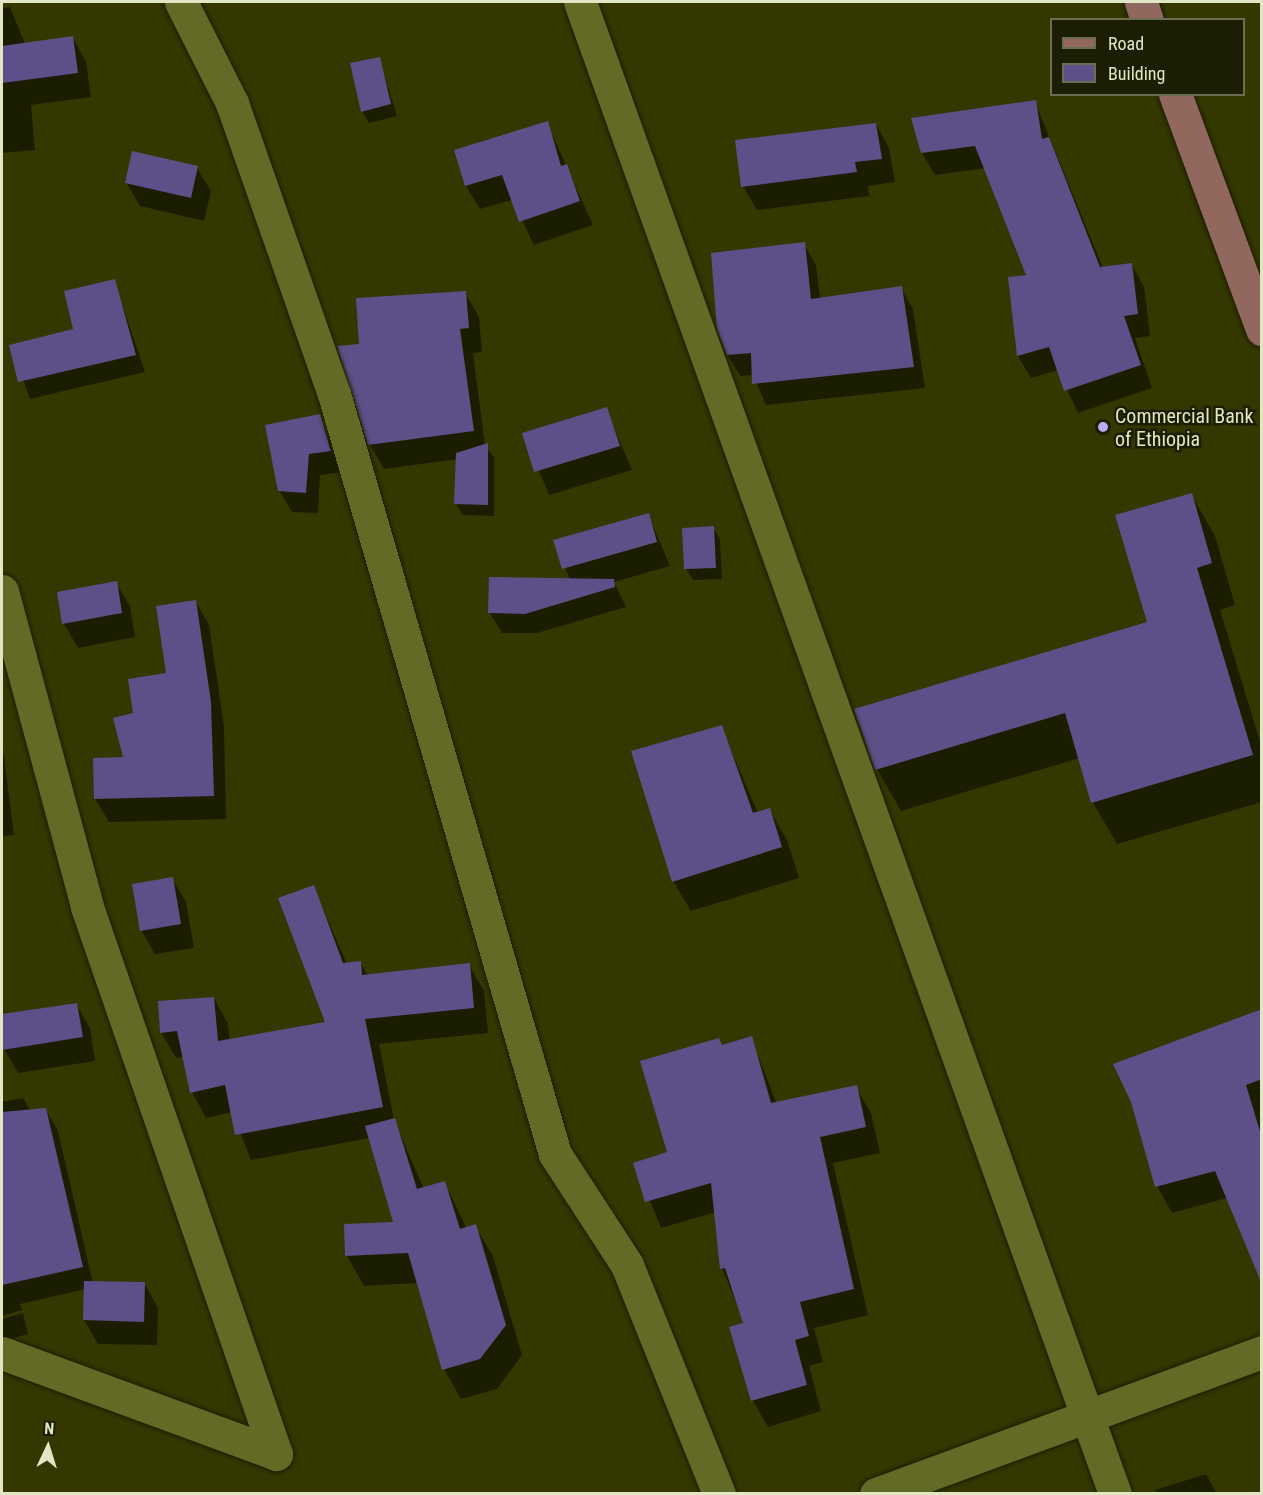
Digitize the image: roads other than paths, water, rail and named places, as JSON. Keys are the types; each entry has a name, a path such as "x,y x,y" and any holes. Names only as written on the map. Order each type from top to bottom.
{"main road":[{"path":"1141,2 1146,18"},
{"path":"1176,96 1262,329"}],"street":[{"path":"181,2 232,103 334,394 555,1154 627,1265 719,1494"},
{"path":"580,2 1115,1494"},
{"path":"2,591 87,907 276,1454 2,1353"},
{"path":"876,1494 1262,1352"}],"place":[{"name":"Commercial Bank of Ethiopia","path":"1103,427"}]}
